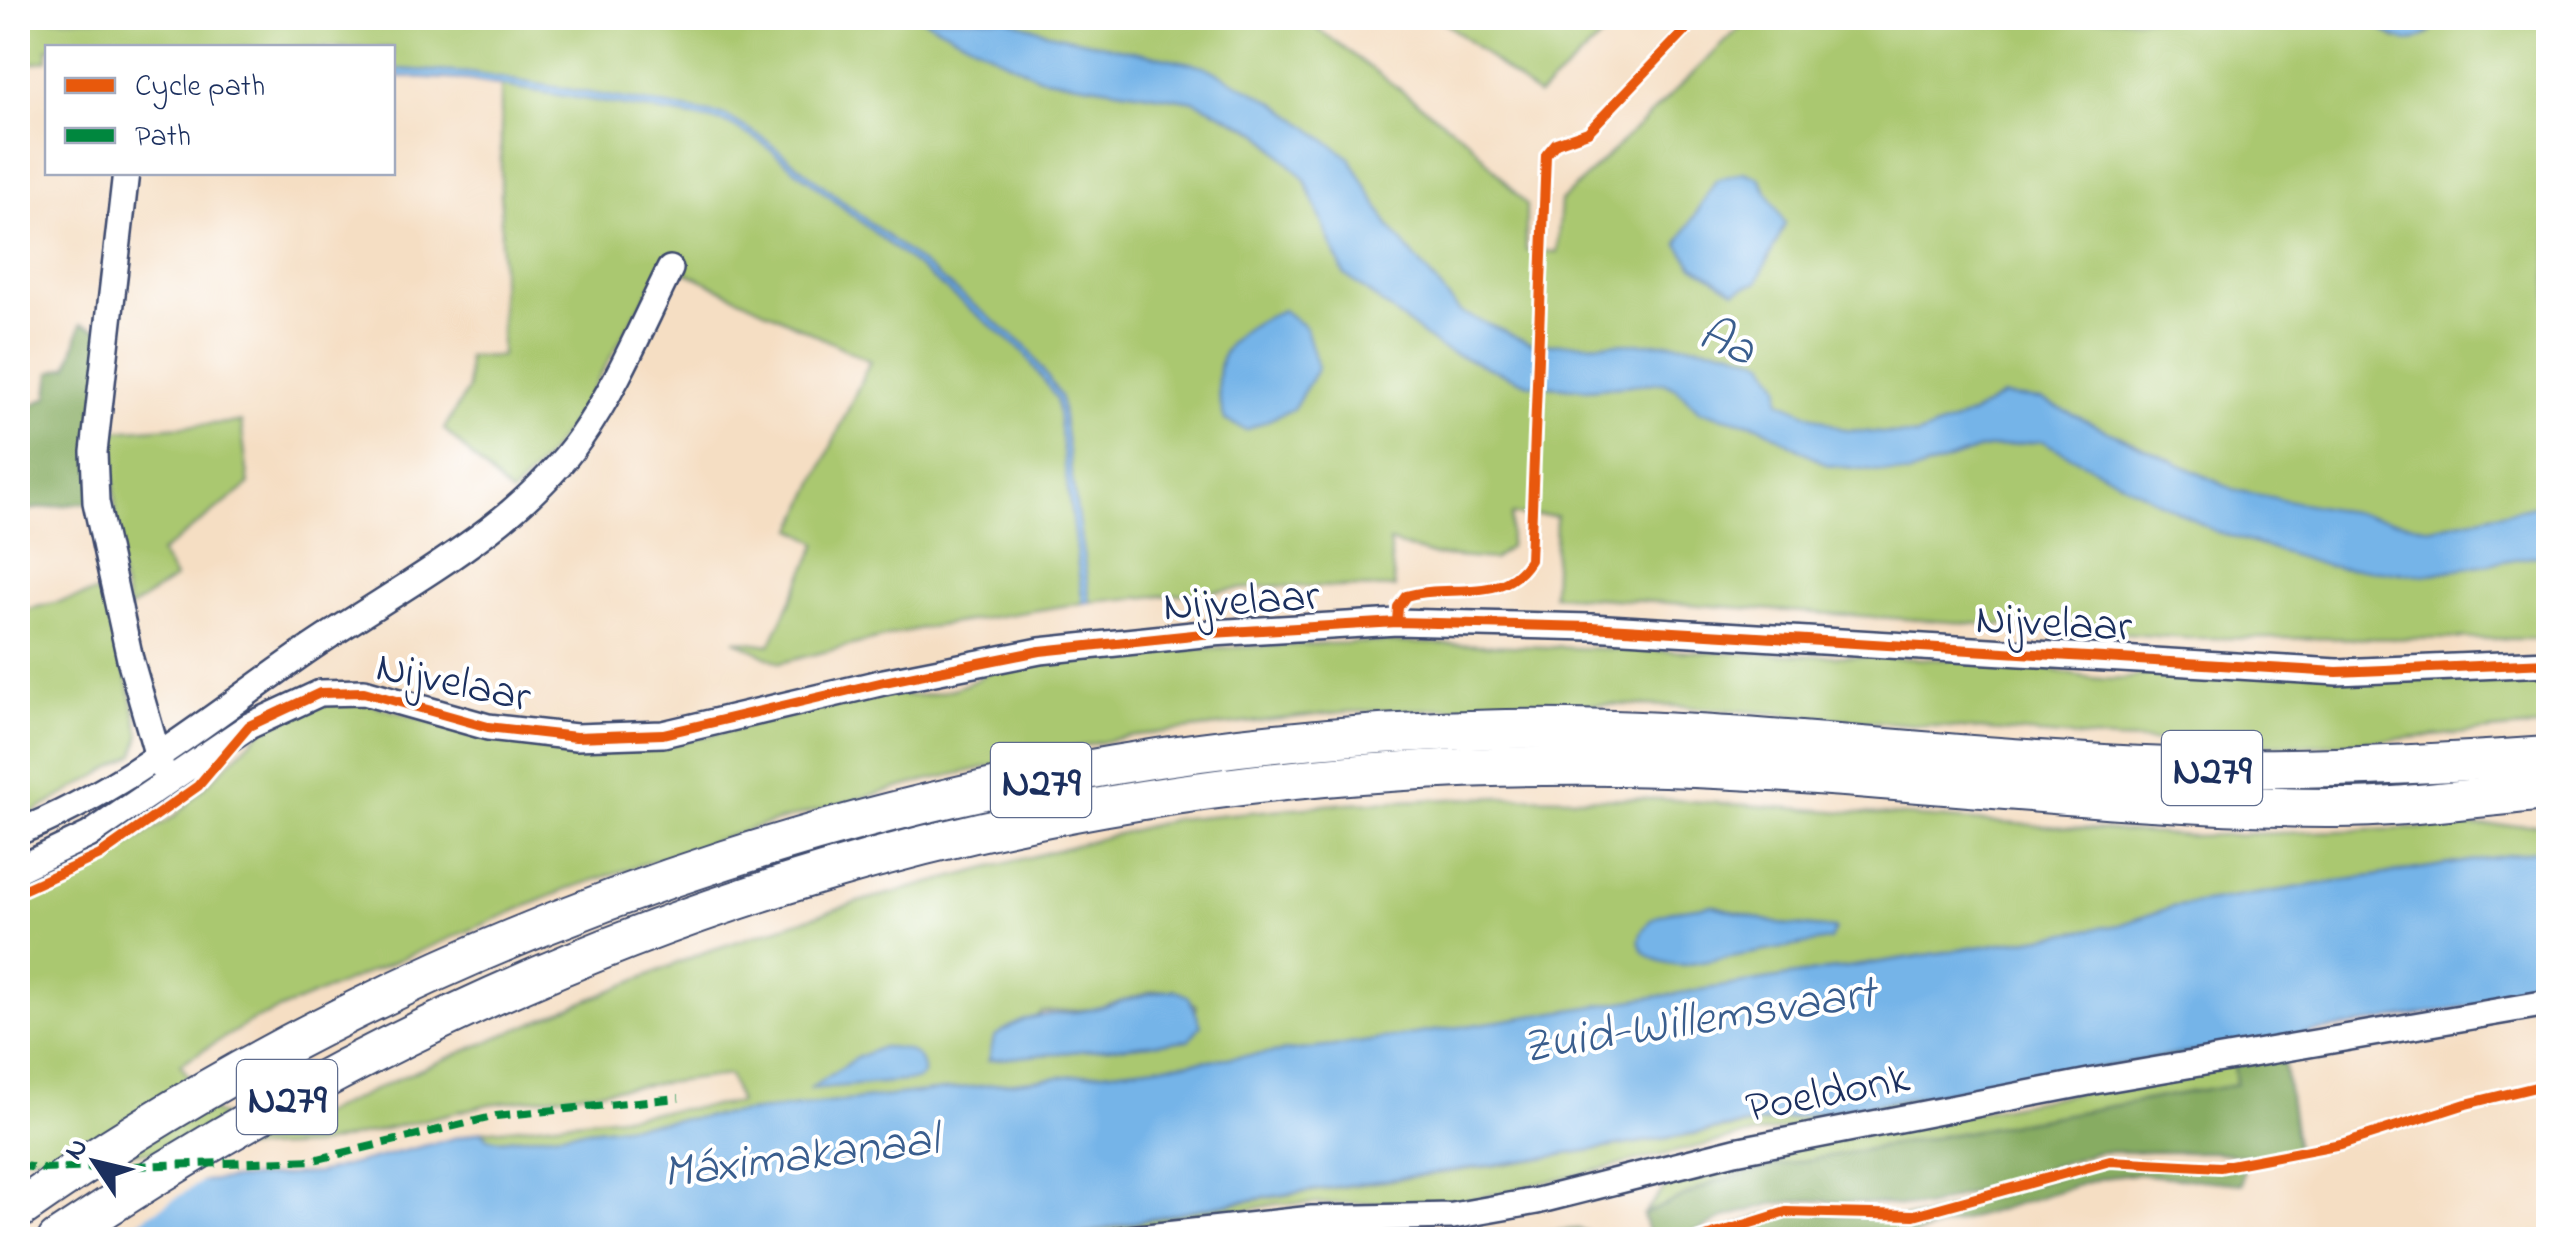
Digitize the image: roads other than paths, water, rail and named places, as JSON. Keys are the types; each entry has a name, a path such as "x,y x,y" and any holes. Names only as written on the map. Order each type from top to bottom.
{"highway":[{"name":"N279","path":"18,1210 254,1061 454,964 715,866 932,804 1186,755 1503,730 1665,732 2199,768 2356,768 2548,756"},
{"name":"N279","path":"57,1240 194,1151 382,1046 608,944 776,886 1016,823 1180,794 1280,782 1506,767 1664,767 2199,805 2337,809 2548,791"}],"street":[{"path":"126,175 94,452 96,502 130,659 160,755 162,787"},
{"name":"Nijvelaar","path":"18,832 48,820 160,755 486,530 540,484 581,438 670,269"},
{"name":"Nijvelaar","path":"18,869 89,834 249,726 320,693 364,692 488,727 576,738 663,734 1040,652 1212,633 1397,622 1611,628 2337,672 2548,663"},
{"name":"Nijvelaar","path":"306,651 320,693"},
{"name":"Poeldonk","path":"1120,1240 1312,1219 1453,1216 1537,1201 1736,1151 2056,1088 2548,1002"}],"water":[{"path":"921,18 1005,18 1053,34 1204,66 1276,103 1350,158 1389,226 1460,312 1532,344 1674,343 1733,350 1765,361 1780,386 1780,401 1844,430 1916,436 1970,415 2003,396 2042,400 2234,490 2432,528 2548,503 2548,553 2425,575 2327,566 2217,532 2042,441 1980,449 1908,474 1828,465 1758,425 1700,411 1676,388 1663,382 1586,389 1529,384 1440,348 1344,274 1305,180 1261,133 1195,101 1039,77"},
{"path":"2366,18 2441,18 2422,37 2405,40"},
{"path":"395,69 469,73 726,116 763,138 1027,347 1060,396 1090,602 1083,603 1056,398 1023,351 761,142 725,122 468,80 395,76"},
{"path":"1744,172 1759,178 1785,224 1757,282 1735,291 1693,265 1678,244 1716,180"},
{"path":"1283,310 1306,328 1318,368 1293,409 1246,430 1225,420 1219,398 1220,364 1235,338"},
{"path":"2548,849 2548,993 1572,1153 1254,1199 1066,1239 18,1239 18,1185 173,1183 318,1173 482,1131 488,1138 500,1140 1344,1045 2120,925 2172,907"},
{"path":"1711,905 1779,924 1835,929 1830,940 1684,965 1657,960 1642,949 1641,933 1653,918"},
{"path":"1175,990 1189,997 1201,1025 1189,1040 989,1060 994,1037 1022,1021"},
{"path":"882,1047 904,1049 916,1055 923,1075 916,1080 809,1089 858,1057"}],"water label":[{"name":"Aa","path":"1728,339"},
{"name":"Zuid-Willemsvaart","path":"1698,1017"},
{"name":"Máximakanaal","path":"800,1153"}]}
